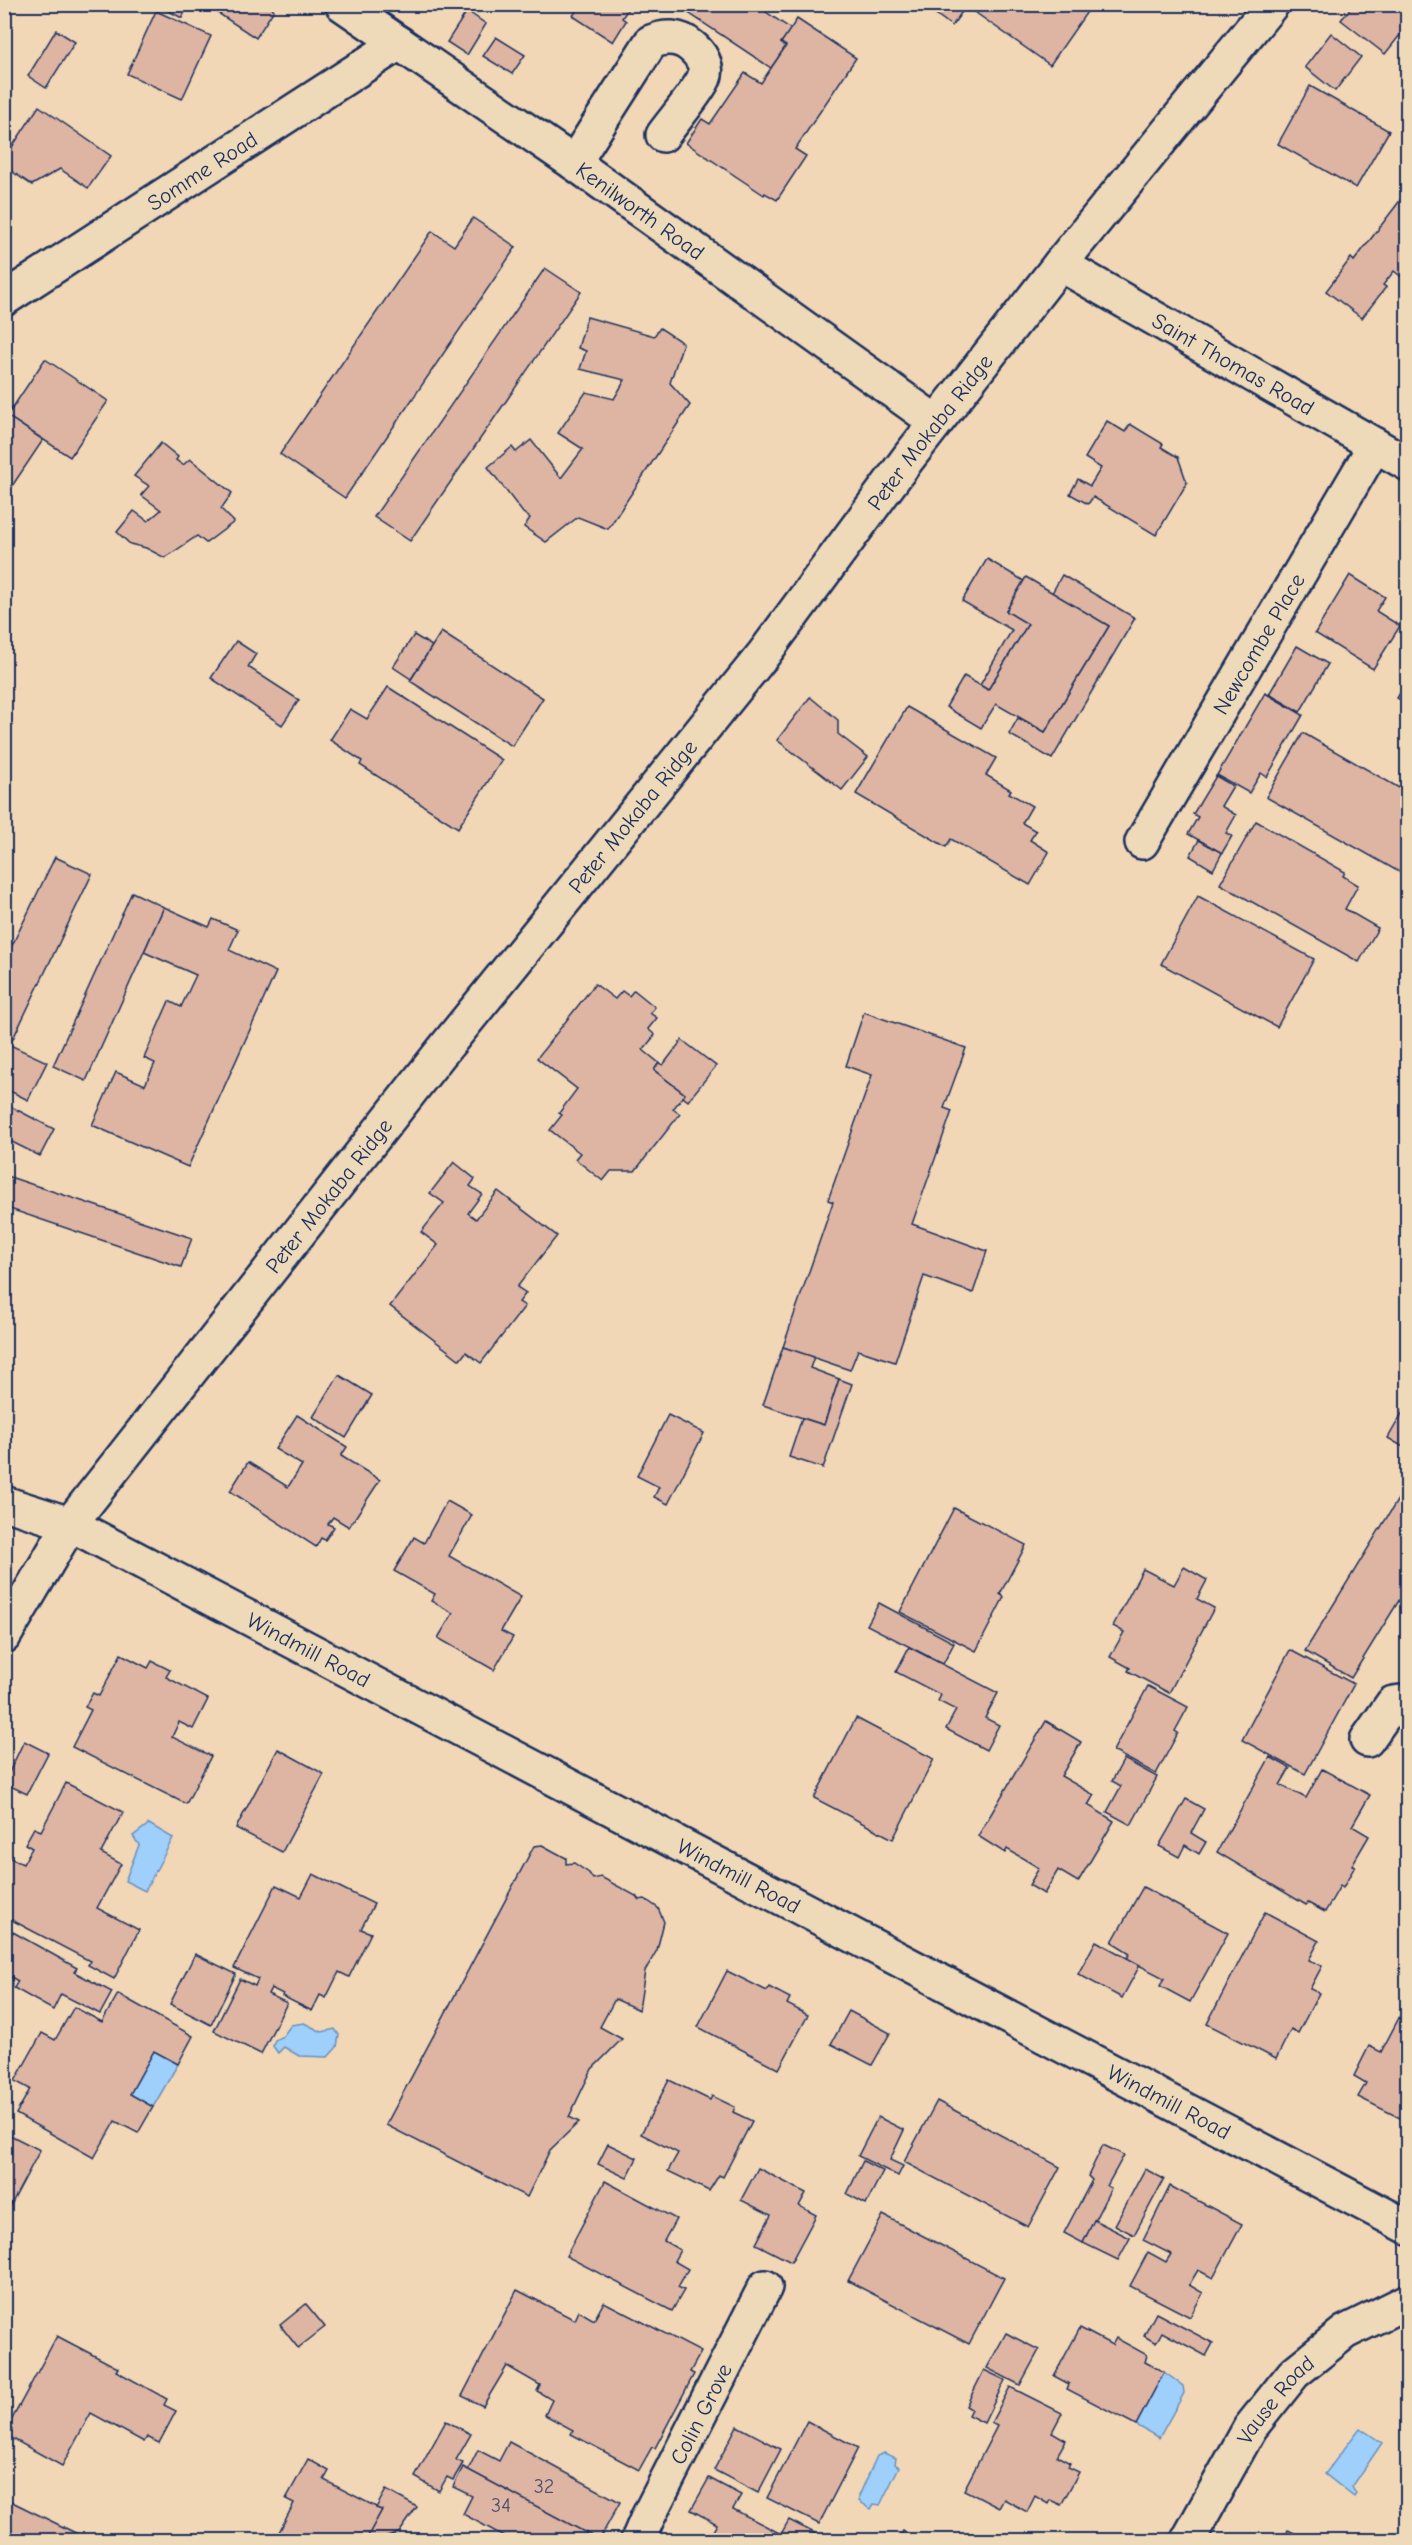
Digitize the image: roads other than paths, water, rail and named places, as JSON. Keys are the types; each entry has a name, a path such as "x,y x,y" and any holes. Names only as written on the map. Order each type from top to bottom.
{"street":[{"name":"Kenilworth Road","path":"342,4 574,163 936,422"},
{"name":"Peter Mokaba Ridge","path":"4,1636 70,1524 439,1055 763,656 936,422 1060,264 1272,4"},
{"path":"574,163 651,42 662,38 684,41 700,54 705,64 704,77 663,135"},
{"name":"Somme Road","path":"4,299 399,43"},
{"name":"Saint Thomas Road","path":"1060,264 1407,464"},
{"name":"Newcombe Place","path":"1142,842 1375,445"},
{"name":"Windmill Road","path":"4,1503 70,1524 1407,2227"},
{"path":"1366,1740 1393,1703 1407,1701"},
{"name":"Colin Grove","path":"638,2541 646,2519 765,2287"},
{"name":"Vause Road","path":"1188,2541 1250,2428 1294,2373 1345,2332 1407,2301"}],"water":[{"path":"149,1824 173,1838 145,1891 125,1881 139,1845 133,1836"},
{"path":"304,2023 322,2032 335,2029 339,2035 337,2047 328,2057 299,2056 284,2047 278,2053 273,2046 275,2040 283,2036 291,2025"},
{"path":"154,2051 178,2064 153,2107 130,2094"},
{"path":"1164,2372 1183,2386 1184,2393 1159,2438 1136,2425"},
{"path":"1360,2428 1382,2443 1352,2487 1356,2494 1354,2497 1325,2474"},
{"path":"884,2453 896,2458 895,2464 899,2467 880,2505 874,2504 871,2509 859,2501 859,2496 877,2456"}]}
